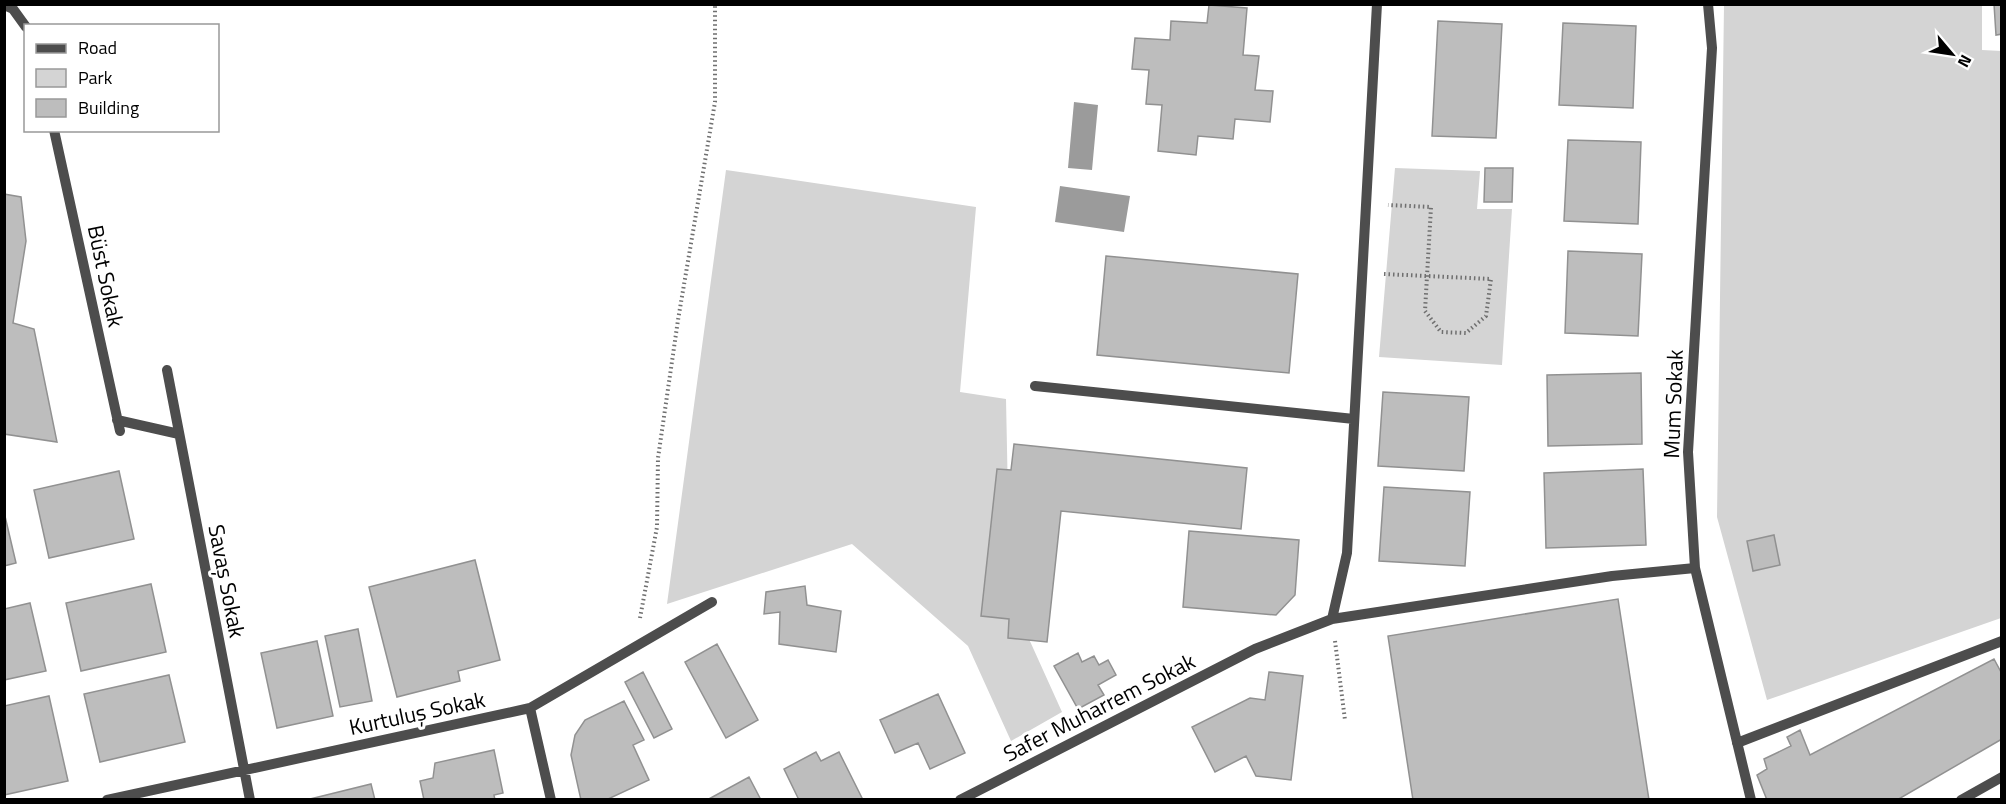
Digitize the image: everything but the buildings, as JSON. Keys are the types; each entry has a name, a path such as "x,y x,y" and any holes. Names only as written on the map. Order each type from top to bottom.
{"street":[{"path":"1332,619 1347,553 1377,4"},
{"name":"Mum Sokak","path":"1708,4 1712,48 1688,452 1695,568 1751,800"},
{"path":"4,5 13,9 24,24"},
{"name":"Büst Sokak","path":"54,132 118,425 179,434"},
{"name":"Savaş Sokak","path":"167,370 250,800"},
{"path":"1035,386 1354,419"},
{"name":"Safer Muharrem Sokak","path":"960,800 1255,649 1332,619 1612,576 1695,568"},
{"name":"Kurtuluş Sokak","path":"107,800 530,708 712,602"},
{"path":"1737,743 2001,641"},
{"path":"530,708 551,800"},
{"path":"1961,800 2001,777"}],"path":[{"path":"634,647 657,527 658,458 678,320 715,102 715,4"},
{"path":"1362,273 1427,276 1491,279 1486,316 1466,333 1441,332 1425,311 1427,276 1431,207 1366,204"},
{"path":"1332,619 1345,720"}],"green space":[{"path":"1724,5 1982,5 1982,50 2002,51 2001,618 1767,700 1717,517"},
{"path":"1395,168 1480,171 1477,209 1512,209 1502,365 1379,357"},
{"path":"726,170 976,207 960,392 1006,399 1010,597 1062,712 1011,741 968,646 852,544 667,604"}],"shaded area":[{"path":"1074,102 1098,105 1092,170 1068,168"},
{"path":"1060,186 1130,196 1124,232 1055,222"}]}
